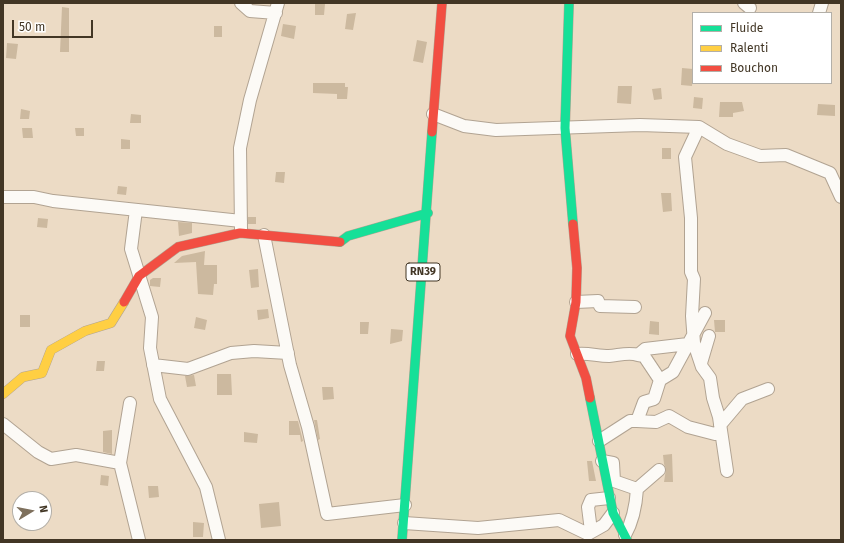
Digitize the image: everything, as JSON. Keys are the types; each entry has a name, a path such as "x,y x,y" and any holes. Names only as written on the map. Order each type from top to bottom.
{"main road":[{"name":"RN39","path":"402,540 428,213 433,114 442,3"},
{"path":"569,3 565,128 577,268 576,302 570,336 586,378 613,513 626,538"},
{"path":"3,394 23,377 42,373 51,350 85,331 111,323 139,276 178,247 240,233 339,242 348,236 428,213"}],"street":[{"path":"240,233 240,148 250,100 277,8 250,11 241,3"},
{"path":"433,114 464,126 496,130 640,125 699,127 727,144 760,156 786,155 830,173 841,197"},
{"path":"699,127 685,157 690,218 691,272 694,279 690,340 710,378 727,471"},
{"path":"3,197 34,197 53,201 241,221"},
{"path":"136,210 131,249 152,318 150,348 160,399 206,487 219,540"},
{"path":"264,235 288,352 308,427 327,514 405,504"},
{"path":"576,302 598,301 600,306 635,307"},
{"path":"637,421 644,402 654,399 660,380 673,372 705,313"},
{"path":"701,363 709,336"},
{"path":"638,355 645,349 690,340"},
{"path":"153,365 188,369 230,354 254,351 288,352"},
{"path":"577,354 590,353 609,356 632,353 644,356 660,380"},
{"path":"599,442 630,421 656,422 669,416 688,427 715,434 742,399 768,389"},
{"path":"130,403 120,462 140,540"},
{"path":"3,424 38,452 51,459 76,455 120,462"},
{"path":"602,461 613,463 614,481 638,489"},
{"path":"626,538 636,506 638,489 659,470"},
{"path":"591,532 588,507 591,500 609,498"},
{"path":"404,523 478,528 559,520 588,534 604,525 613,513"}],"building":[{"path":"315,4 325,4 324,15 315,15"},
{"path":"62,7 69,8 69,52 60,52"},
{"path":"356,13 353,30 345,29 347,14"},
{"path":"283,24 296,26 294,39 281,36"},
{"path":"214,26 222,26 222,37 214,37"},
{"path":"417,40 427,42 423,63 413,61"},
{"path":"7,43 18,44 16,59 6,58"},
{"path":"682,68 692,69 692,86 681,85"},
{"path":"313,83 345,83 345,87 348,87 347,99 337,99 337,94 313,93"},
{"path":"618,86 632,86 631,104 617,103"},
{"path":"661,88 662,99 654,100 652,89"},
{"path":"694,97 703,98 702,109 693,108"},
{"path":"720,102 742,102 744,111 733,113 733,117 719,117"},
{"path":"818,104 835,105 835,116 817,115"},
{"path":"21,109 30,111 29,119 20,119"},
{"path":"131,114 141,115 141,123 130,123"},
{"path":"22,128 32,128 33,138 23,138"},
{"path":"75,128 84,128 84,136 76,136"},
{"path":"121,139 130,140 130,149 121,149"},
{"path":"662,148 671,148 671,159 662,159"},
{"path":"276,172 285,172 284,183 275,182"},
{"path":"118,186 127,187 126,195 117,194"},
{"path":"661,193 671,193 672,211 663,212"},
{"path":"248,217 256,217 256,224 248,224"},
{"path":"38,218 48,219 47,228 37,227"},
{"path":"178,222 192,223 192,233 179,236"},
{"path":"205,251 204,265 217,265 217,284 214,284 213,295 198,294 196,262 174,263 182,256"},
{"path":"258,269 259,287 251,288 249,270"},
{"path":"153,278 161,278 160,287 150,286 150,280"},
{"path":"268,309 269,318 258,320 257,310"},
{"path":"20,315 30,315 30,327 20,327"},
{"path":"196,317 207,320 205,330 194,328"},
{"path":"714,320 725,320 725,332 715,332"},
{"path":"650,321 659,322 659,335 649,334"},
{"path":"360,322 369,322 368,334 360,334"},
{"path":"391,329 403,330 402,341 390,344"},
{"path":"97,361 105,361 104,371 96,371"},
{"path":"217,374 231,374 232,395 217,395"},
{"path":"194,375 196,386 187,387 185,376"},
{"path":"322,387 333,387 334,399 323,400"},
{"path":"314,420 317,420 320,439 318,440"},
{"path":"289,421 298,421 303,441 301,442 300,435 289,435"},
{"path":"112,430 112,454 103,452 103,431"},
{"path":"244,432 258,434 257,443 244,442"},
{"path":"672,454 673,482 664,482 666,469 663,455"},
{"path":"587,461 592,461 596,481 589,481"},
{"path":"101,475 109,476 108,486 100,485"},
{"path":"148,486 158,486 159,497 149,498"},
{"path":"279,502 281,526 261,528 259,504"},
{"path":"193,522 204,523 203,537 193,537"}],"traffic: fast":[{"path":"569,3 565,128 573,224"},
{"path":"402,540 432,132"},
{"path":"340,242 348,236 428,213"},
{"path":"590,398 613,513 627,540"}],"traffic: slow":[{"path":"3,394 23,377 42,373 51,350 85,331 111,323 124,302"}],"traffic: jam":[{"path":"432,132 442,3"},
{"path":"573,224 577,268 576,302 570,336 586,378 590,398"},
{"path":"124,302 139,276 178,247 240,233 340,242"}]}
